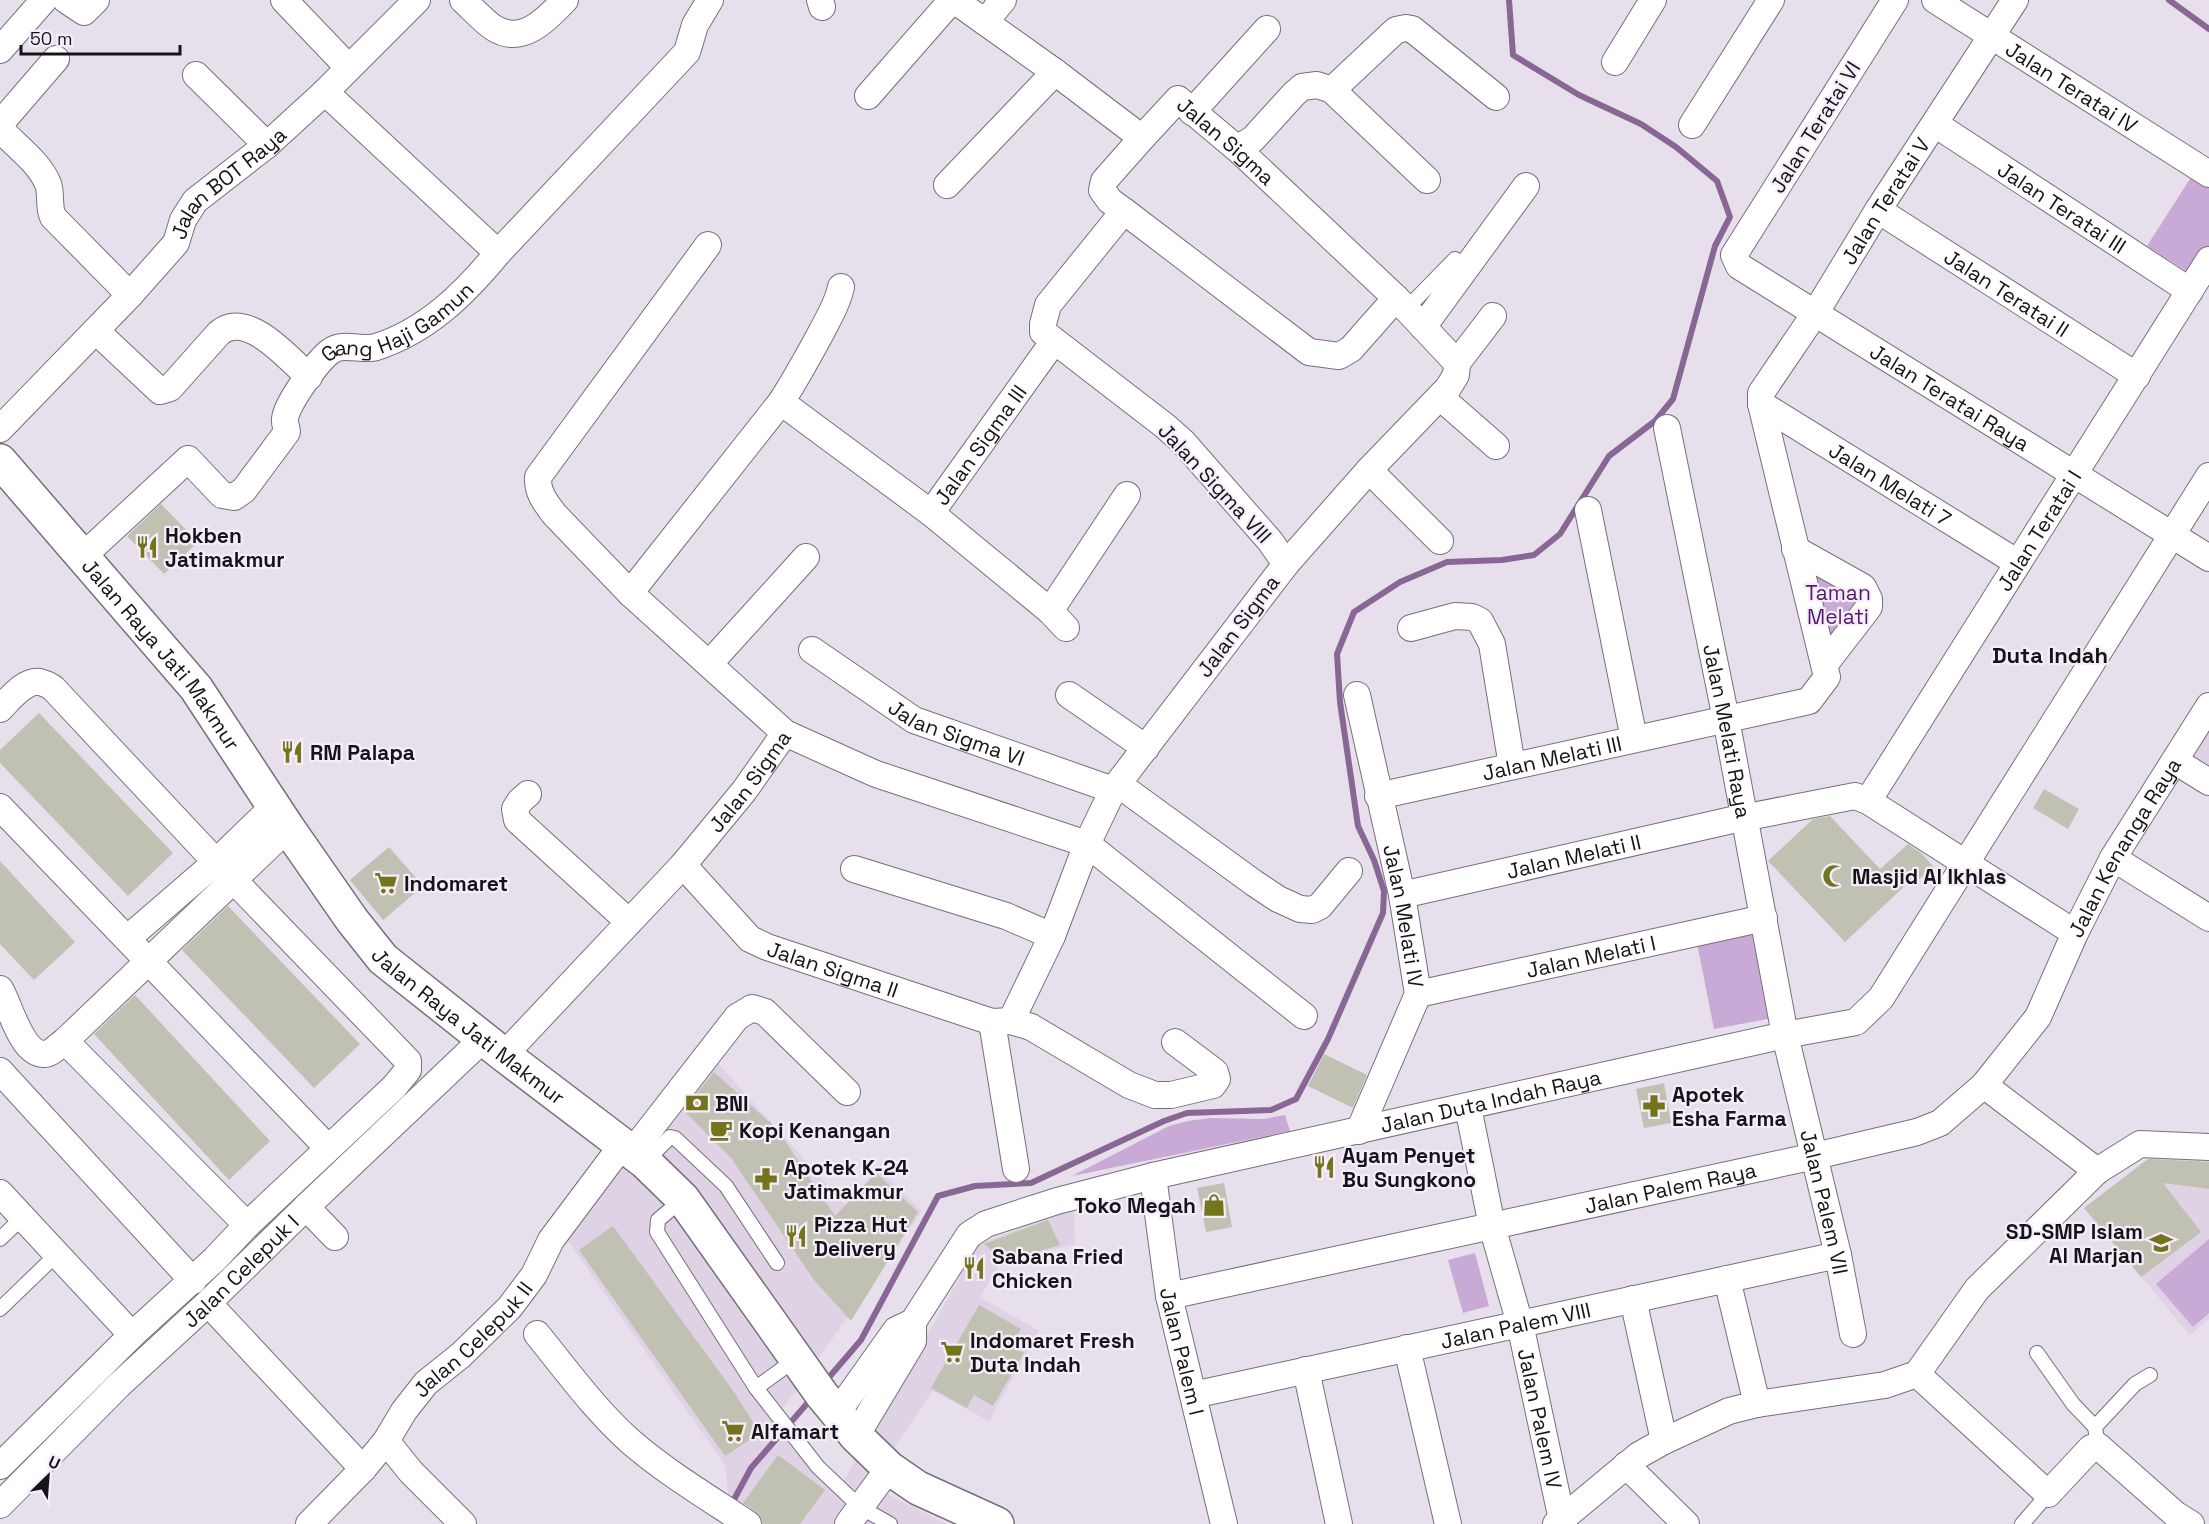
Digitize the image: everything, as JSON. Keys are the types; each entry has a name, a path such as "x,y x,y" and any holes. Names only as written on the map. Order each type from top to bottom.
{"main road":[{"name":"Jalan Raya Jati Makmur","path":"0,461 196,688 280,818 352,920 383,959 634,1153 683,1199 839,1415 889,1468 918,1488 997,1524"}],"street":[{"path":"0,50 44,0"},
{"path":"66,0 84,12 96,0"},
{"path":"284,0 348,67"},
{"name":"Jalan BOT Raya","path":"0,429 130,296 176,243 183,220 195,201 267,145 325,92 417,0"},
{"path":"463,0 493,28 514,35 528,32 565,0"},
{"name":"Gang Haji Gamun","path":"83,556 188,459 222,495 234,498 244,490 287,432 285,419 290,404 324,356 334,348 373,348 399,338 441,312 469,288 498,253 687,52 695,25 710,0"},
{"path":"868,96 953,0 1055,72 1142,138 1104,181 1102,190 1110,201 1309,352 1339,356 1409,313 1526,186"},
{"path":"985,22 1003,0"},
{"path":"1615,62 1653,0"},
{"path":"1692,125 1771,0"},
{"name":"Jalan Teratai VI","path":"1734,255 1895,0"},
{"name":"Jalan Teratai IV","path":"1935,0 2209,174"},
{"name":"Jalan Teratai V","path":"1761,404 1761,393 1816,312 1878,210 2015,0"},
{"path":"1332,90 1396,30 1406,28 1412,29 1496,97"},
{"path":"1192,112 1268,29"},
{"path":"0,124 56,59"},
{"path":"947,185 1055,72"},
{"path":"196,75 267,145"},
{"path":"1349,232 1247,146 1302,87 1317,85 1332,90 1427,180"},
{"path":"325,92 498,253"},
{"name":"Jalan Sigma","path":"494,1046 629,922 683,865 744,791 785,733 876,774 1087,844 1116,787 1286,564 1369,470 1440,397 1456,375 1457,363 1247,146 1192,112 1178,99 1142,138"},
{"name":"Jalan Teratai III","path":"1935,124 2190,291"},
{"path":"0,129 35,165 47,182 53,217 130,296"},
{"name":"Jalan Teratai II","path":"1878,210 2137,376"},
{"path":"1054,341 1043,332 1042,324 1048,305 1124,211"},
{"path":"708,245 549,460 538,477 538,487 544,501 562,523 630,593 785,733"},
{"name":"Jalan Teratai Raya","path":"1734,255 1739,266 2209,558"},
{"name":"Jalan Teratai I","path":"1868,801 2209,260"},
{"path":"630,593 781,402 825,326 839,297 841,287"},
{"path":"1457,363 1492,316"},
{"path":"96,331 160,391 170,388 219,333 232,325 242,326 260,334 309,377"},
{"name":"Jalan Sigma III","path":"781,402 931,513 1054,341"},
{"name":"Jalan Sigma VIII","path":"1054,341 1183,442 1270,541 1286,564"},
{"path":"1440,397 1496,446"},
{"path":"1761,404 1825,664"},
{"name":"Jalan Melati 7","path":"1761,404 2018,563"},
{"name":"Jalan Melati Raya","path":"1667,428 1725,719 1753,816 1764,918 1785,1035"},
{"path":"1369,470 1440,541"},
{"name":"Jalan Duta Indah Raya","path":"839,1415 896,1330 913,1322 969,1235 986,1224 1056,1201 1153,1176 1785,1035 1856,1022 1881,998 2209,476"},
{"path":"931,513 1058,620 1127,495"},
{"path":"1588,510 1634,739"},
{"path":"1795,549 1863,587 1869,599 1869,607 1825,664"},
{"path":"709,663 806,557"},
{"path":"1411,628 1455,616 1472,617 1480,621 1492,644 1512,766"},
{"name":"Jalan Sigma VI","path":"812,650 914,720 1116,787 1254,884 1300,909 1312,910 1320,906 1349,871"},
{"name":"Jalan Melati III","path":"1378,796 1809,701 1827,677 1825,664"},
{"path":"0,709 21,688 29,684 39,682 53,688 408,1061 408,1070 394,1087 247,1225 193,1281 132,1335 0,1466"},
{"name":"Jalan Melati IV","path":"1356,694 1402,894 1418,994 1359,1131"},
{"path":"1069,695 1146,748"},
{"name":"Jalan Kenanga Raya","path":"1753,816 1855,796 1868,801 2075,933 2113,858 2209,706"},
{"path":"2175,761 2209,782"},
{"path":"528,794 515,809 517,820 629,922"},
{"path":"0,807 328,1148"},
{"name":"Jalan Melati II","path":"1402,894 1753,816"},
{"path":"0,989 6,999 11,1017 26,1043 35,1051 49,1053 148,960 225,871 280,818"},
{"path":"1015,1161 1001,1021 1052,936 1087,844 1304,1016"},
{"path":"2113,858 2209,918"},
{"name":"Jalan Sigma II","path":"683,865 750,939 767,947 1001,1021 1031,1027 1129,1085 1155,1095 1170,1095 1213,1084 1216,1079 1215,1072 1174,1042"},
{"path":"854,869 1006,916 1052,936"},
{"path":"128,938 225,871"},
{"name":"Jalan Melati I","path":"1418,994 1764,918"},
{"name":"Jalan Palem Raya","path":"1169,1296 1815,1156 1917,1132 1940,1123 1984,1085 2038,1017 2075,933"},
{"name":"Jalan Celepuk II","path":"309,1524 363,1469 386,1441 426,1383 460,1355 510,1307 534,1275 551,1240 634,1153 737,1017 752,1008 765,1012 847,1092"},
{"name":"Jalan Palem VII","path":"1785,1035 1838,1255 1853,1334"},
{"path":"64,1041 247,1225"},
{"path":"26,1043 0,1069 193,1281"},
{"name":"Jalan Celepuk I","path":"0,1505 119,1385 208,1303 306,1207 494,1046"},
{"path":"1984,1085 2097,1171"},
{"name":"Jalan Palem IV","path":"1468,1107 1492,1226 1520,1324 1559,1522"},
{"path":"1559,1522 1664,1441 1729,1411 1756,1404 1885,1385 1917,1374 1977,1289 2097,1171 2139,1144 2209,1147"},
{"name":"Jalan Palem I","path":"1153,1176 1169,1296 1224,1524"},
{"path":"0,1193 132,1335"},
{"path":"306,1207 335,1237"},
{"name":"Jalan Palem VIII","path":"1193,1395 1838,1255"},
{"path":"1727,1279 1756,1404"},
{"path":"1633,1299 1664,1441"},
{"path":"208,1303 363,1469"},
{"path":"537,1334 595,1406 630,1441 659,1464 747,1523"},
{"path":"1407,1348 1449,1524"},
{"path":"1306,1370 1339,1524"},
{"path":"1917,1374 2048,1494 2091,1448 2097,1437 2175,1514 2191,1524"},
{"path":"386,1441 411,1472 463,1524"},
{"path":"854,1516 889,1468"},
{"path":"1630,1469 1686,1524"}],"lane":[{"path":"1409,313 1411,304 1455,259"},
{"path":"634,1153 670,1137 675,1138 726,1186 777,1263"},
{"path":"683,1199 658,1220 657,1232 756,1388 789,1428 854,1516 890,1524"},
{"path":"0,1239 22,1217"},
{"path":"0,1309 57,1254"},
{"path":"2037,1353 2097,1437 2135,1384 2150,1375"},
{"path":"756,1388 800,1364"},
{"path":"2022,1524 2048,1494"}],"shaded area":[{"path":"2209,717 2209,769 2185,754"},
{"path":"715,1060 847,1207 877,1168 922,1211 776,1419 840,1487 979,1244 1074,1206 1075,1244 1000,1264 980,1297 1039,1331 989,1421 933,1391 869,1485 947,1524 754,1524 729,1507 725,1465 565,1237 611,1176"},
{"name":"SD-SMP Islam Al Marjan","path":"2160,1150 2209,1154 2209,1319 2190,1335 2084,1208"}],"green space":[{"path":"2195,171 2209,180 2209,246 2191,274 2147,246"},
{"name":"Taman Melati","path":"1803,560 1865,598 1828,655"},
{"path":"1754,921 1773,1018 1714,1029 1695,933"},
{"path":"1285,1115 1290,1131 1072,1176 1169,1126 1211,1118 1264,1119"},
{"path":"2209,1239 2209,1313 2193,1327 2156,1284"},
{"path":"1475,1253 1489,1306 1463,1313 1448,1260"}],"building":[{"path":"161,504 198,542 164,574 127,536"},
{"path":"39,713 173,853 128,896 0,763 0,750"},
{"path":"2044,789 2079,809 2068,829 2033,808"},
{"name":"Masjid Al Ikhlas","path":"1830,816 1880,869 1908,844 1921,853 1934,867 1912,885 1909,882 1845,942 1768,861 1813,819"},
{"name":"Indomaret","path":"389,847 423,886 383,920 350,880"},
{"path":"0,861 75,942 34,980 0,944"},
{"path":"228,906 360,1044 314,1088 182,950"},
{"path":"135,995 270,1141 229,1180 94,1034"},
{"path":"1324,1054 1367,1075 1353,1108 1308,1086"},
{"path":"714,1072 777,1129 835,1216 876,1173 918,1212 851,1321 814,1280 731,1158 683,1110"},
{"name":"Apotek Esha Farma","path":"1664,1083 1671,1123 1644,1128 1636,1089"},
{"path":"2148,1159 2209,1162 2209,1189 2163,1183 2201,1232 2141,1277 2084,1208"},
{"name":"Toko Megah","path":"1224,1183 1232,1227 1206,1232 1197,1188"},
{"path":"1048,1220 1060,1245 1005,1261 984,1244"},
{"path":"613,1226 734,1392 760,1433 725,1456 579,1250"},
{"path":"979,1305 1021,1329 1011,1346 1024,1353 993,1406 974,1395 967,1408 931,1388"},
{"path":"778,1455 825,1490 800,1524 763,1524 757,1512 743,1503"}],"waterway":[{"path":"825,1382 861,1340 938,1196 975,1186 1031,1183 1164,1121 1187,1113 1271,1110 1296,1099 1328,1039 1383,913 1384,891 1374,860 1358,826 1340,702 1337,654 1354,612 1400,582 1447,562 1502,560 1534,555 1560,534 1609,456 1655,421 1673,399 1715,246 1730,217 1717,181 1676,147 1641,124 1579,95 1513,55 1509,0"},
{"path":"2169,0 2209,29"},
{"path":"731,1505 751,1468 811,1399"}],"place":[{"name":"Hokben Jatimakmur","path":"147,547"},
{"name":"RM Palapa","path":"292,752"},
{"name":"Masjid Al Ikhlas","path":"1834,876"},
{"name":"Indomaret","path":"386,883"},
{"name":"BNI","path":"697,1103"},
{"name":"Apotek Esha Farma","path":"1654,1106"},
{"name":"Kopi Kenangan","path":"721,1130"},
{"name":"Ayam Penyet Bu Sungkono","path":"1324,1167"},
{"name":"Apotek K-24 Jatimakmur","path":"766,1179"},
{"name":"Toko Megah","path":"1214,1205"},
{"name":"Pizza Hut Delivery","path":"796,1236"},
{"name":"SD-SMP Islam Al Marjan","path":"2161,1243"},
{"name":"Sabana Fried Chicken","path":"974,1268"},
{"name":"Indomaret Fresh Duta Indah","path":"952,1352"},
{"name":"Alfamart","path":"733,1431"}],"district":[{"name":"Duta Indah","path":"2050,655"}]}
